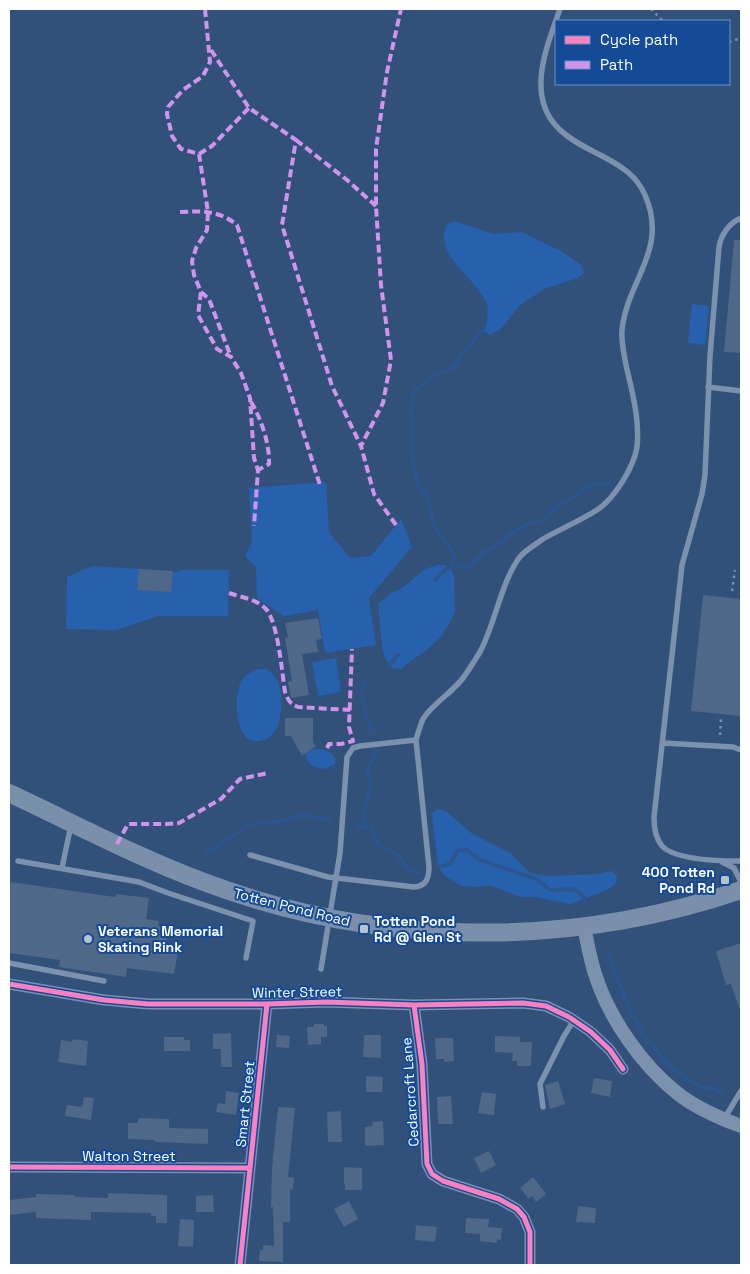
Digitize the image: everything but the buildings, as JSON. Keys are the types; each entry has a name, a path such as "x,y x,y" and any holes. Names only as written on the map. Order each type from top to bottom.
{"main road":[{"name":"Totten Pond Road","path":"9,793 150,860 204,882 262,902 329,917 398,929 444,932 499,932 584,926 663,912 741,890"}],"street":[{"path":"584,926 592,964 602,991 620,1026 632,1044 654,1072 678,1094 693,1104 741,1126"},
{"name":"Winter Street","path":"9,984 104,1000 148,1004 326,1002 414,1005 523,1003 546,1006 574,1020 591,1032 610,1050 623,1069"},
{"name":"Smart Street","path":"240,1265 267,1004"},
{"name":"Cedarcroft Lane","path":"414,1005 422,1064 427,1164 432,1174 443,1181 499,1199 517,1208 524,1217 530,1232 530,1265"},
{"name":"Walton Street","path":"9,1167 249,1168"}],"lane":[{"path":"250,855 336,878 410,887 420,886 428,881 429,867 416,740 424,718 463,678 479,652 492,627 513,569 520,557 533,546 559,530 598,509 615,492 627,474 636,449 638,423 624,352 622,331 626,308 650,252 652,218 645,194 637,181 623,167 566,135 558,128 545,108 540,75 555,24"},
{"path":"741,218 730,225 720,242 708,387 705,475 702,494 682,565 654,817 657,838 662,846 670,852 716,860 741,860"},
{"path":"708,387 741,391"},
{"path":"321,969 342,835 348,754 353,748 360,746 416,740"},
{"path":"663,743 741,750"},
{"path":"62,868 71,823"},
{"path":"716,860 734,868 741,882"},
{"path":"18,861 140,882 254,921 246,958"},
{"path":"9,964 104,981"},
{"path":"543,1107 540,1084 574,1020"},
{"path":"723,1119 741,1091"}],"path":[{"path":"651,9 662,20"},
{"path":"732,591 735,570"},
{"path":"720,735 721,719"}],"shaded area":[{"path":"454,221 493,234 522,232 561,251 581,265 584,273 578,278 544,289 520,305 501,329 490,335 484,331 488,314 486,301 454,262 445,245 446,225"},
{"path":"692,304 709,306 705,345 688,343"},
{"path":"326,482 329,532 350,558 371,556 401,519 412,547 369,598 376,645 325,653 318,610 284,616 257,598 256,567 245,556 252,541 249,488"},
{"path":"437,565 445,565 451,568 454,577 455,611 441,637 401,669 392,668 388,664 383,649 379,603 391,593 402,588 425,569"},
{"path":"92,566 173,571 173,573 182,570 229,570 228,616 158,616 116,630 66,629 67,577"},
{"path":"336,658 341,692 318,696 312,662"},
{"path":"258,669 267,669 275,676 281,695 281,706 279,723 276,729 265,740 255,741 245,736 239,724 237,700 242,680"},
{"path":"313,749 331,753 335,758 335,764 325,769 312,765 306,758 306,754"},
{"path":"438,809 446,811 471,833 510,853 530,873 548,876 598,874 612,871 617,876 616,883 609,889 571,904 536,897 520,897 489,885 476,887 462,886 445,876 438,867 432,814"}],"waterway":[{"path":"435,580 453,565 454,554 436,529 428,498 419,487 413,464 411,405 414,391 437,374 454,367 482,331"},
{"path":"453,565 469,566 509,535 528,524 544,520 557,505 574,498 589,485 610,483"},
{"path":"389,665 398,655"},
{"path":"366,683 362,688 361,694 366,718 374,732"},
{"path":"365,826 364,809 371,787 367,769 374,758 375,751"},
{"path":"207,852 249,825 286,820 303,815 330,820"},
{"path":"358,827 371,827 379,846 394,852 410,870 418,872"},
{"path":"438,867 451,863 457,851 467,850 478,859 536,879 550,890 574,889 583,896 586,902"},
{"path":"609,956 631,1013 644,1035 661,1056 674,1070 699,1086 712,1088 722,1093"}],"marked path":[{"path":"205,9 210,62 203,76 183,90 168,107 167,114 172,136 181,149 199,154 208,212 207,230 196,248 192,261 194,275 201,292 198,315 217,349 231,357 241,373 250,398 254,458 258,470 254,526"},
{"path":"396,525 374,494 361,446 383,403 391,360 381,285 376,206 376,149 387,72 401,9"},
{"path":"211,50 249,108 296,140 282,225 332,386 361,446"},
{"path":"199,154 212,146 249,108"},
{"path":"296,140 347,180 376,206"},
{"path":"180,212 210,212 224,216 237,225 320,485"},
{"path":"201,292 209,299 231,357"},
{"path":"251,402 264,432 269,457 269,464 258,470"},
{"path":"229,593 257,602 269,614 276,635 285,692 291,703 298,707 350,710"},
{"path":"327,748 329,744 353,741 349,727 352,649"},
{"path":"117,844 128,824 179,823 221,799 240,779 268,773"}],"cycle path":[{"path":"9,984 104,1000 148,1004 326,1002 414,1005 523,1003 546,1006 569,1017 591,1032 610,1050 623,1069"},
{"path":"240,1265 267,1004"},
{"path":"414,1005 422,1064 427,1164 432,1174 443,1181 499,1199 517,1209 524,1217 530,1232 530,1265"},
{"path":"9,1167 249,1168"}],"place":[{"name":"400 Totten Pond Rd","path":"725,880"},
{"name":"Totten Pond Rd @ Glen St","path":"364,929"},
{"name":"Veterans Memorial Skating Rink","path":"88,939"}]}
